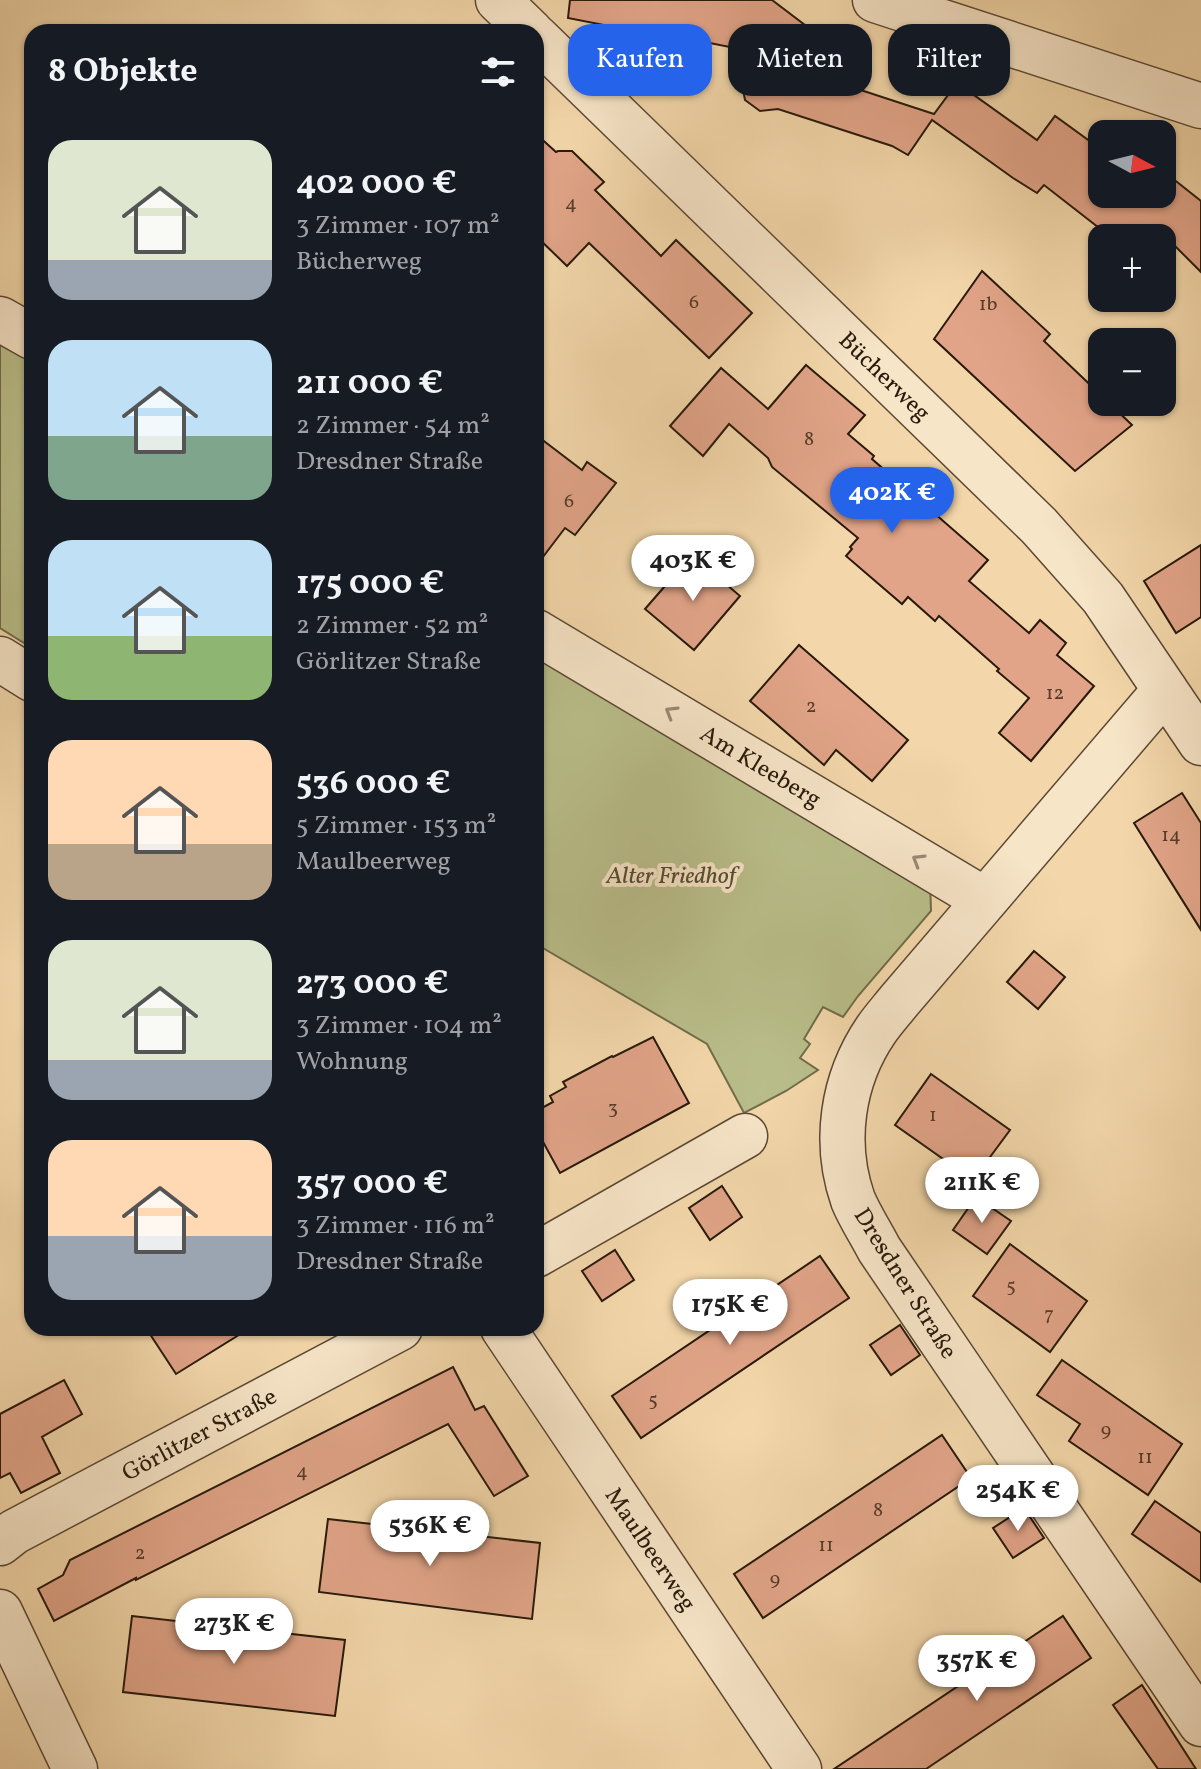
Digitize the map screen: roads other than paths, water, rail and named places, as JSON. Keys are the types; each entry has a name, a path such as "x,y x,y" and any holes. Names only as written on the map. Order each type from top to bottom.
{"street":[{"path":"498,0 523,24"},
{"path":"875,0 1201,106"},
{"name":"Bücherweg","path":"544,45 1039,526 1103,598 1201,743"},
{"path":"0,319 24,332"},
{"name":"Am Kleeberg","path":"544,637 985,900"},
{"path":"0,659 24,674"},
{"name":"Dresdner Straße","path":"1165,690 875,1031 858,1064 844,1110 842,1133 844,1166 854,1202 879,1249 1201,1724"},
{"path":"544,1250 745,1136"},
{"name":"Görlitzer Straße","path":"0,1543 14,1532 385,1336"},
{"name":"Maulbeerweg","path":"508,1336 799,1769"},
{"path":"0,1612 75,1769"}],"park label":[{"name":"Alter Friedhof","path":"671,875"}]}
